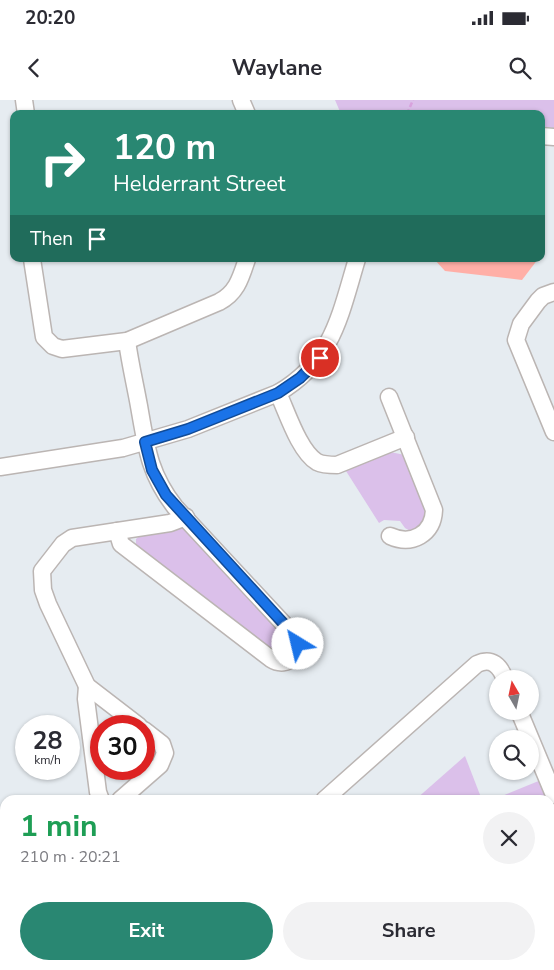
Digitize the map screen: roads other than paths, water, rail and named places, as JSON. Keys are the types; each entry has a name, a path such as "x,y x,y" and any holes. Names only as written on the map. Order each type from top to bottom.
{"street":[{"path":"32,262 43,330 48,342 57,348 66,350 127,341 225,299 239,284 246,262"},
{"path":"0,467 109,451 145,442 188,429 278,393 310,370 328,345 335,331 356,262"},
{"path":"554,292 543,296 538,301 521,324 516,340 554,432"},
{"path":"117,531 121,544 275,662 285,663 294,658 298,649 294,635 160,486 152,470 145,442 127,341"},
{"path":"278,393 302,444 317,462 337,465 406,437"},
{"path":"389,397 433,503 434,516 428,529 418,538 404,540 390,536"},
{"path":"125,715 88,686 48,604 41,575 43,567 62,544 72,538 170,523 186,517"},
{"path":"330,795 477,664 486,661 495,663 502,670"},
{"path":"88,686 87,708 99,795"},
{"path":"523,720 554,795"},
{"path":"155,739 162,744 164,757 155,769"},
{"path":"126,795 143,780"}]}
